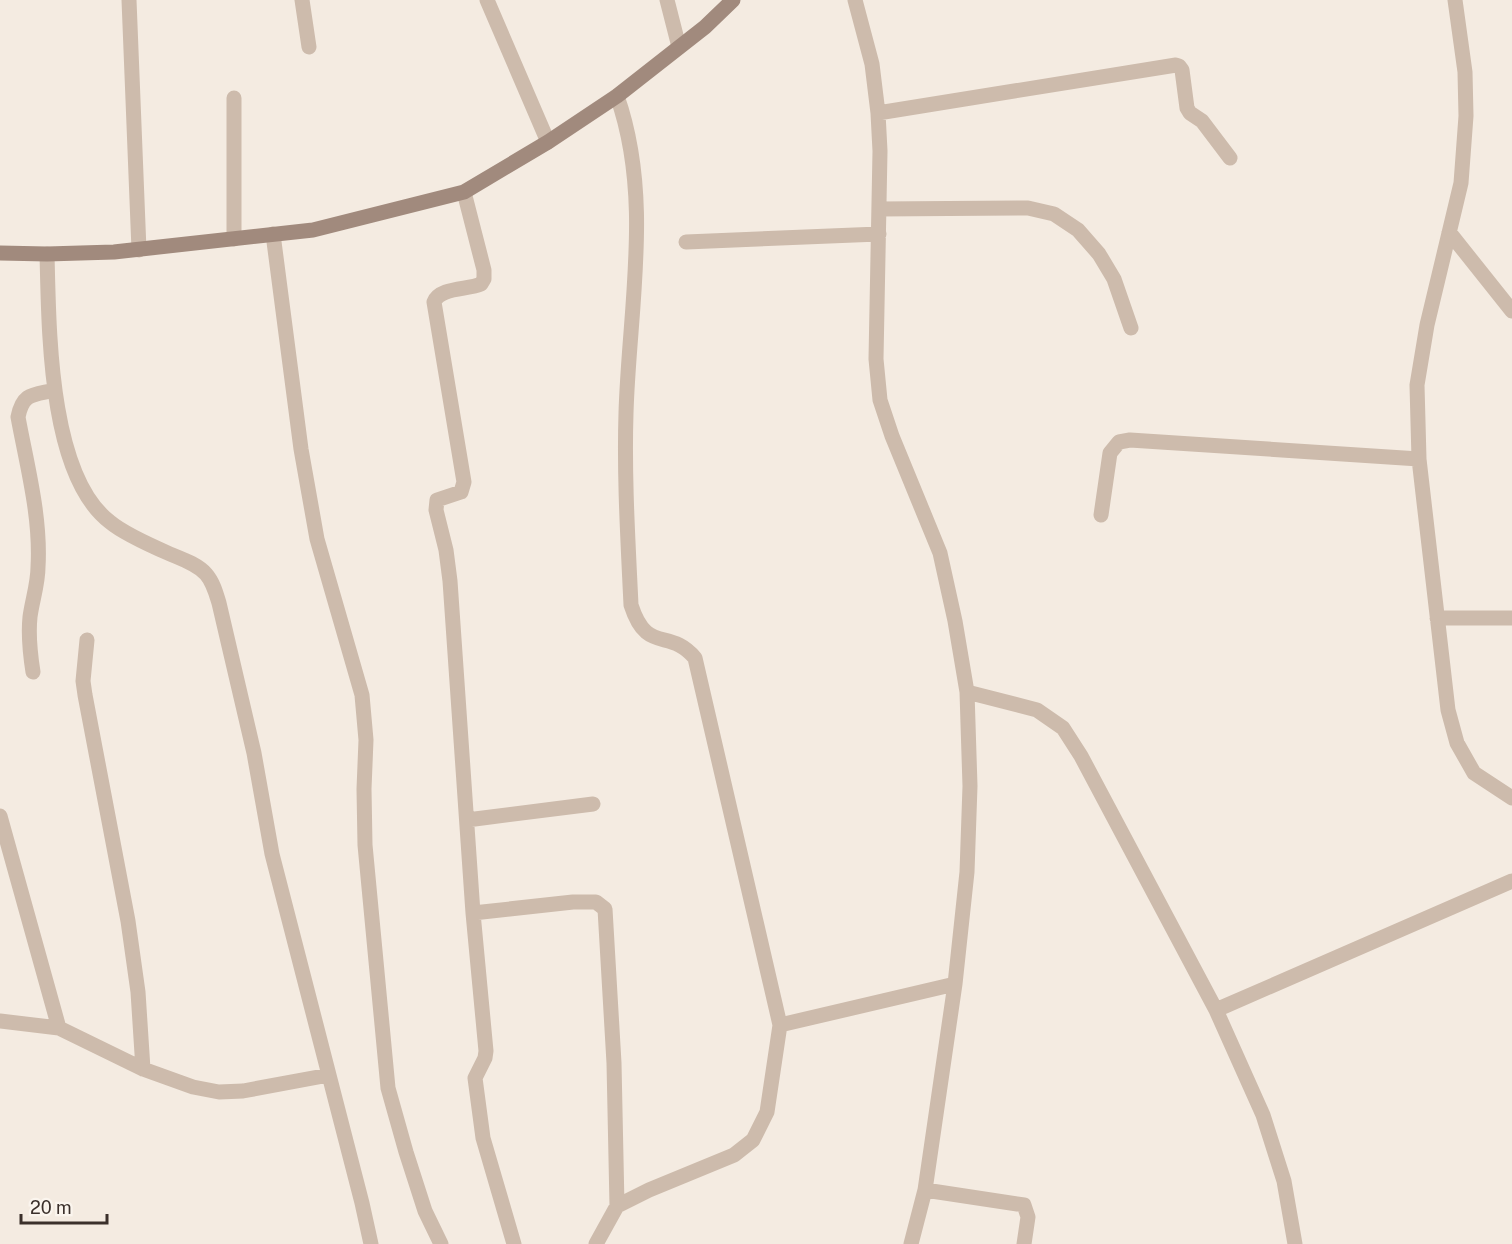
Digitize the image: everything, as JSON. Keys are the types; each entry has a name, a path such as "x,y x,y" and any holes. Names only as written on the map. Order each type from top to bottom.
{"street":[{"path":"129,0 139,250"},
{"path":"302,0 309,46"},
{"path":"487,0 548,142"},
{"path":"667,0 679,47"},
{"path":"0,253 47,254 139,250 314,230 464,192 548,142 617,96 705,27 733,0"},
{"path":"855,0 872,64 878,113 880,151 876,359 880,400 892,436 940,553 967,692 970,786 967,872 956,984 924,1190 911,1244"},
{"path":"1455,0 1465,72 1466,116 1461,183 1427,325 1417,385 1419,459 1448,710 1457,743 1474,773 1512,798"},
{"path":"878,113 1176,65 1182,70 1187,108 1190,113 1202,121 1230,158"},
{"path":"617,96 626,121 636,190 637,234 626,414 626,503 631,605 636,619 649,636 679,644 695,658 780,1025 767,1112 753,1140 734,1155 649,1190 617,1206"},
{"path":"234,98 234,239"},
{"path":"464,192 484,270 484,279 481,284 472,288 441,293 434,302 464,482 461,492 441,498 436,504 450,581 473,913 486,1051 475,1078 476,1091 483,1138 514,1244"},
{"path":"879,209 1028,208 1054,214 1078,230 1099,254 1114,279 1131,328"},
{"path":"1449,232 1512,311"},
{"path":"273,234 300,449 317,539 362,695 366,740 365,844 388,1088 425,1211 441,1244"},
{"path":"686,242 879,234"},
{"path":"47,254 50,351 58,414 71,462 88,498 110,522 190,563 205,574 214,588 254,753 272,854 370,1244"},
{"path":"33,672 28,641 38,569 38,544 18,417 20,406 28,396 55,390"},
{"path":"1101,515 1110,453 1119,442 1130,440 1419,459"},
{"path":"1437,618 1512,618"},
{"path":"87,640 84,662 85,696 128,921 138,992 143,1069"},
{"path":"967,692 1037,710 1063,728 1081,756 1216,1010 1263,1115 1284,1181 1295,1244"},
{"path":"467,820 593,804"},
{"path":"0,816 59,1028"},
{"path":"1216,1010 1512,881"},
{"path":"473,913 573,902 596,902 605,909 614,1063 617,1206 596,1244"},
{"path":"780,1025 956,984"},
{"path":"0,1021 59,1028 143,1069 193,1087 219,1092 243,1091 329,1075"},
{"path":"924,1190 1024,1205 1028,1217 1024,1244"}]}
